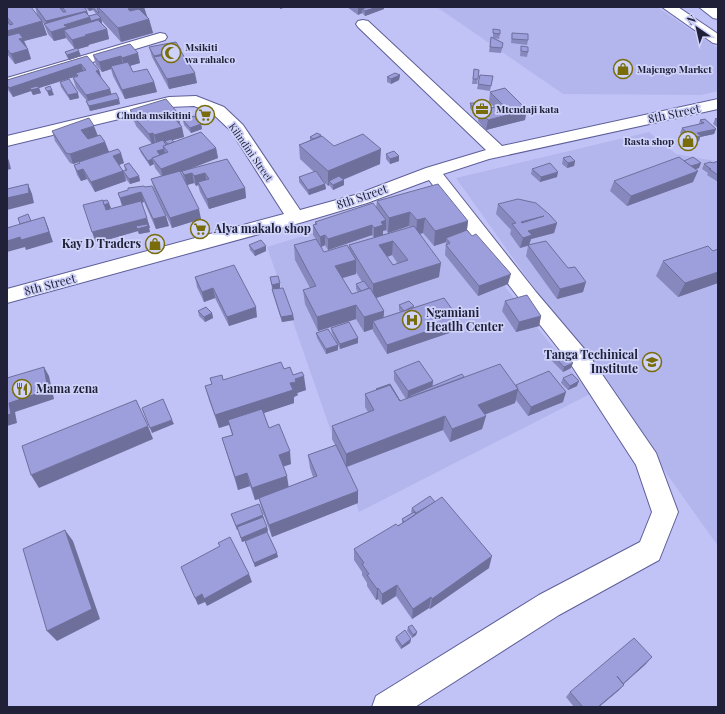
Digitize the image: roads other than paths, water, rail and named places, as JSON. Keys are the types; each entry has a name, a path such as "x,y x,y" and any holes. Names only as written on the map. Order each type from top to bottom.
{"street":[{"path":"669,7 718,40"},
{"path":"706,7 718,15"},
{"path":"363,24 498,152"},
{"path":"7,83 160,37"},
{"name":"Kilindini Street","path":"7,141 169,102 196,101 218,110 237,128 296,218"},
{"name":"8th Street","path":"7,296 361,199 432,172 498,152 718,104"},
{"path":"388,707 549,605 650,551 665,512 646,461 578,357 529,297 432,172"}],"place":[{"name":"Msikiti wa rahaleo","path":"171,53"},
{"name":"Majengo Market","path":"623,69"},
{"name":"Mtendaji kata","path":"482,109"},
{"name":"Chuda msikitini","path":"205,115"},
{"name":"Rasta shop","path":"688,141"},
{"name":"Alya makalo shop","path":"200,229"},
{"name":"Kay D Traders","path":"155,244"},
{"name":"Ngamiani Heatlh Center","path":"412,320"},
{"name":"Tanga Techinical Institute","path":"652,362"},
{"name":"Mama zena","path":"22,389"}]}
